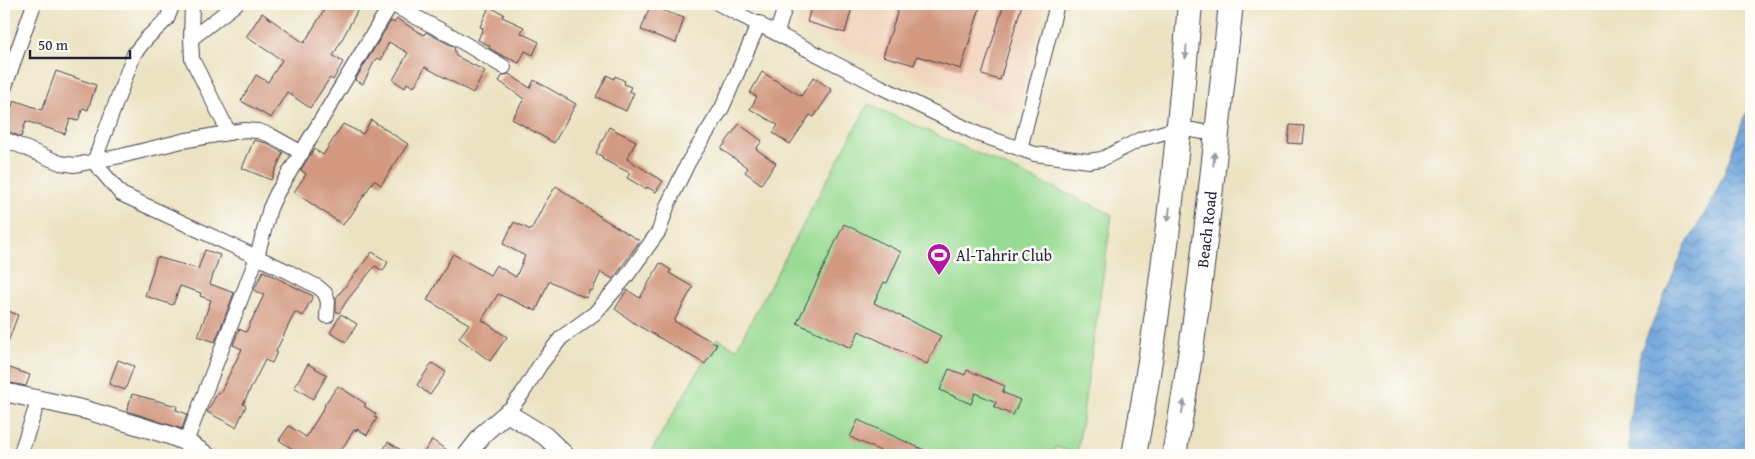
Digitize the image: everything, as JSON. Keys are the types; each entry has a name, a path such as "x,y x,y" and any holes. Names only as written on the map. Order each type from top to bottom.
{"highway":[{"path":"1134,455 1144,402 1163,265 1179,128 1190,4"},
{"name":"Beach Road","path":"1174,455 1204,254 1230,4"}],"street":[{"path":"4,89 34,4"},
{"path":"94,162 134,54 166,19 173,4"},
{"path":"192,4 192,59 229,133"},
{"path":"191,39 236,4"},
{"path":"186,442 257,257 270,208 277,193 391,4 452,36 504,67"},
{"path":"719,4 777,32 879,86 978,134 1034,154 1089,161 1102,158 1141,139 1179,128 1216,134"},
{"path":"777,32 786,4"},
{"path":"1020,149 1057,4"},
{"path":"467,455 485,432 507,413 522,394 540,365 562,338 595,313 626,277 659,231 668,204 690,161 722,108 758,23"},
{"path":"4,139 60,163 75,165 182,141 244,130 258,131 270,135 302,153"},
{"path":"94,162 121,194 307,281 325,293 328,302 327,316"},
{"path":"4,392 86,410 186,442 206,455"},
{"path":"20,455 39,400"},
{"path":"507,413 546,436 565,455"}],"shaded area":[{"path":"802,4 1045,4 1014,116 795,26"}],"green space":[{"name":"Al-Tahrir Club","path":"868,104 1112,214 1077,454 1056,447 1052,455 649,455 717,338 736,349"}],"water":[{"path":"1751,109 1751,455 1629,455 1629,427 1641,350 1685,247 1712,201 1724,174 1745,115"}],"building":[{"path":"328,4 361,4 333,56 343,62 333,80 330,78 310,108 287,92 271,118 241,101 256,75 268,82 282,60 246,37 262,13 304,43"},
{"path":"812,4 853,4 845,33 807,22"},
{"path":"900,4 981,4 961,69 917,56 914,65 883,56"},
{"path":"1004,4 1022,4 1000,80 982,75"},
{"path":"650,6 684,18 676,43 641,30"},
{"path":"489,7 504,14 502,17 524,27 521,33 539,42 533,55 525,51 519,63 499,54 489,48 490,46 478,40 483,28 480,27"},
{"path":"397,19 424,35 426,32 454,47 456,56 485,71 473,93 425,67 414,87 407,83 405,88 393,80 408,53 389,42 381,60 378,58 374,62 363,84 355,80 391,21 394,23"},
{"path":"56,71 96,85 88,110 83,108 78,121 70,119 65,134 26,121 21,137 8,131 6,124 14,100 42,110"},
{"path":"762,72 801,96 814,77 832,90 814,117 810,115 790,144 773,133 778,125 750,109 757,97 750,93"},
{"path":"509,74 530,88 534,80 576,104 554,143 512,119 524,99 499,81 503,75"},
{"path":"607,75 614,79 615,76 625,81 624,84 631,87 629,91 634,93 626,111 596,97"},
{"path":"371,120 408,144 381,185 374,180 343,225 294,192 306,174 301,170 314,149 323,155 343,124 363,134"},
{"path":"739,124 762,141 756,149 776,163 761,184 745,172 748,168 721,149"},
{"path":"1290,125 1304,126 1302,144 1288,143"},
{"path":"609,127 636,141 627,159 663,181 656,192 647,187 646,189 627,178 630,173 602,159 603,157 596,153"},
{"path":"254,140 266,143 283,153 271,180 242,168"},
{"path":"556,186 602,218 640,241 613,279 601,272 592,291 590,290 586,298 549,281 536,311 498,294 482,320 507,337 490,361 459,338 469,324 427,300 453,254 490,275 496,265 516,277 525,256 503,244 514,222 531,230"},
{"path":"844,224 901,252 887,283 884,282 874,303 941,336 927,364 859,331 851,348 797,323"},
{"path":"205,250 220,255 210,284 234,293 215,342 198,336 211,300 200,296 201,293 180,286 173,305 145,296 157,257 198,269"},
{"path":"372,252 388,262 383,271 375,266 339,313 336,311 336,298"},
{"path":"660,263 671,270 669,273 693,287 674,321 717,344 705,364 637,325 615,309 627,290 640,298"},
{"path":"263,271 313,296 303,316 295,312 272,363 265,360 243,404 246,406 236,427 207,412 218,392 220,393 242,349 233,345 239,329 246,332 264,295 254,290"},
{"path":"4,309 18,315 5,350 4,349"},
{"path":"341,314 357,324 346,342 330,333"},
{"path":"118,360 134,366 125,390 109,384"},
{"path":"432,363 446,372 430,395 417,385"},
{"path":"308,364 327,375 313,399 294,387"},
{"path":"10,368 30,375 26,386 6,382"},
{"path":"949,369 965,375 967,370 1005,386 1002,392 1020,400 1013,415 994,407 996,402 975,393 971,404 940,390"},
{"path":"338,386 366,404 364,406 376,414 374,417 377,418 367,435 357,429 356,431 354,430 338,455 331,455 324,451 321,455 291,455 294,450 279,440 289,426 306,437 324,405"},
{"path":"132,394 177,406 176,410 187,414 182,429 127,411"},
{"path":"858,420 935,455 889,455 850,437"},
{"path":"432,440 454,455 422,455"},
{"path":"388,442 409,455 380,455"}],"place":[{"name":"Al-Tahrir Club","path":"939,276"}]}
